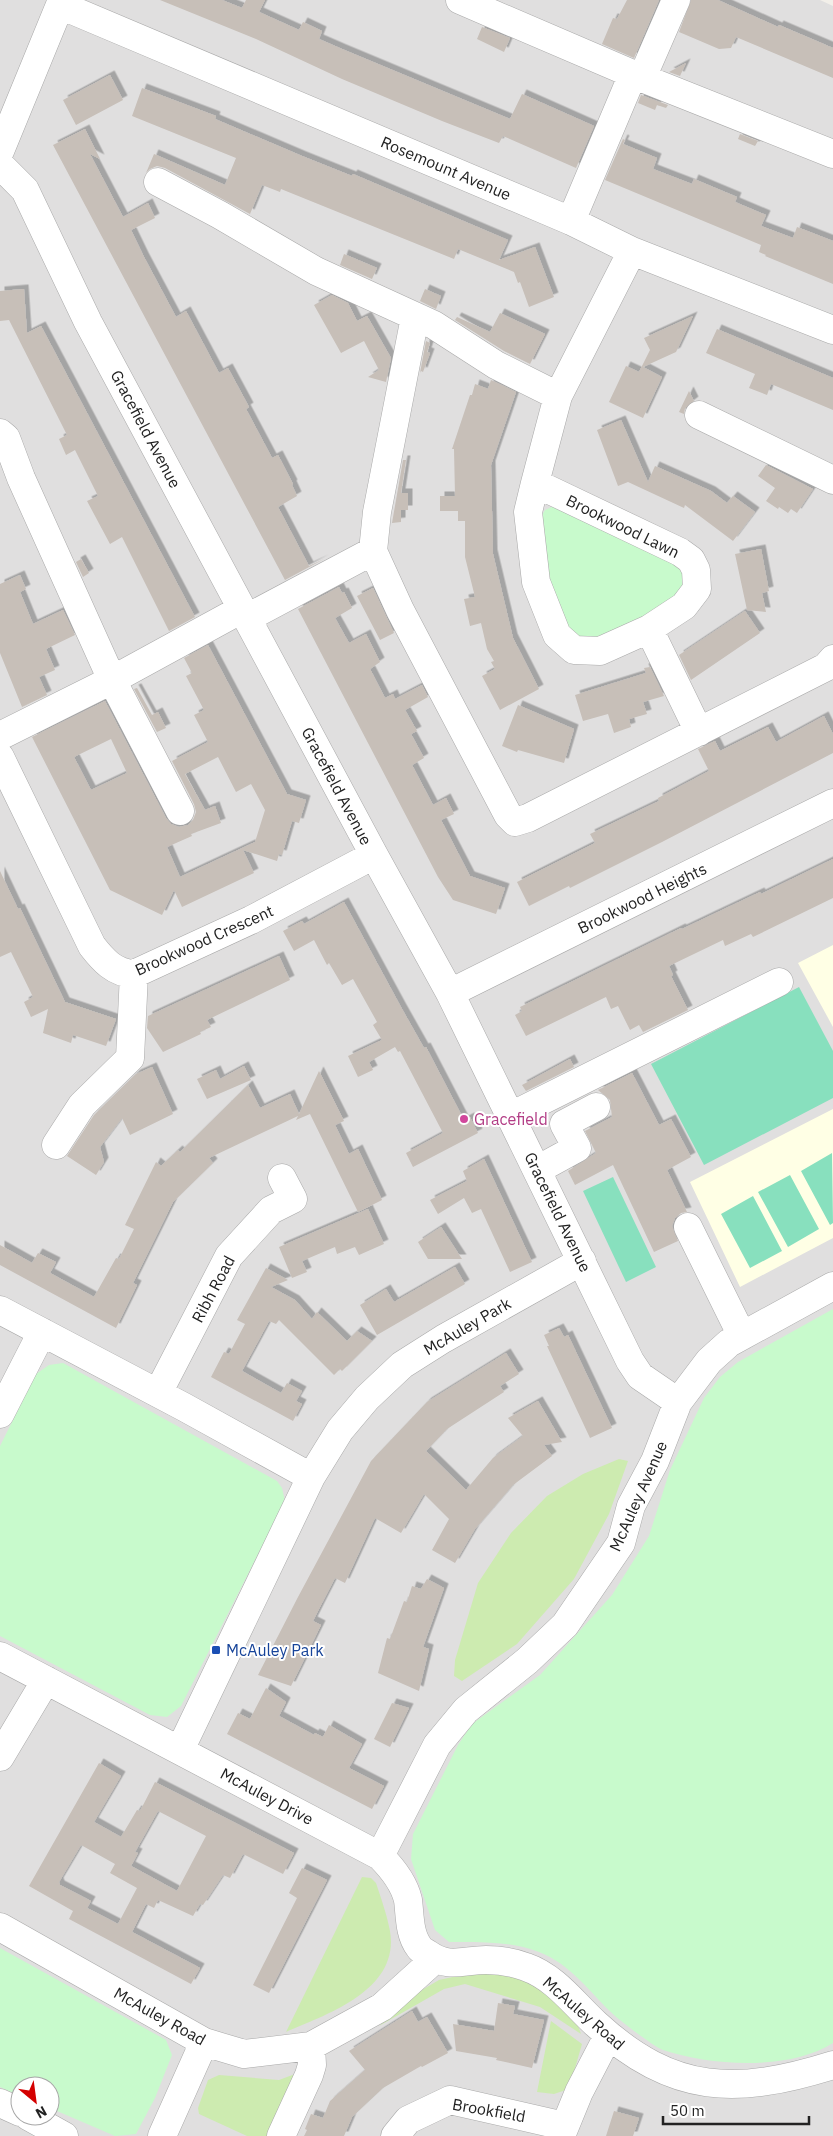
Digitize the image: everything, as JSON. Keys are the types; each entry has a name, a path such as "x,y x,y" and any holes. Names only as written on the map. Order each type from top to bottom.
{"street":[{"path":"460,0 638,76 833,154"},
{"path":"571,221 638,76 676,0"},
{"path":"0,151 61,3"},
{"name":"Rosemount Avenue","path":"61,3 571,221 632,250 833,330"},
{"name":"Gracefield Avenue","path":"0,165 25,190 88,322 374,855 450,992 630,1361 640,1376 678,1402"},
{"path":"158,182 220,214 316,271 434,324 496,365 558,396"},
{"name":"Brookwood Lawn","path":"535,483 680,552 690,560 696,570 696,589 684,606 649,629 600,651 574,650 556,635 536,582 528,512 535,483 558,396 632,250"},
{"path":"415,317 378,512 373,551 405,619 508,815 515,822 528,818 826,667 833,659"},
{"path":"699,415 833,480"},
{"path":"0,433 6,438 21,478 112,680 180,811"},
{"path":"0,736 373,551"},
{"path":"649,629 699,732"},
{"name":"Brookwood Crescent","path":"0,757 92,946 106,964 126,974 134,974 251,920 374,855"},
{"name":"Brookwood Heights","path":"450,992 833,804"},
{"path":"56,1146 82,1105 130,1058 134,974"},
{"path":"511,1116 779,982"},
{"path":"537,1170 577,1148 564,1124 596,1107"},
{"name":"Ribh Road","path":"158,1394 229,1256 271,1210 293,1199 282,1178"},
{"path":"688,1227 742,1336"},
{"name":"McAuley Park","path":"180,1750 311,1477 340,1430 368,1398 402,1365 443,1339 582,1260"},
{"name":"McAuley Avenue","path":"380,1856 437,1745 466,1710 527,1661 566,1625 621,1542 631,1506 655,1461 678,1402 709,1361 729,1343 833,1286"},
{"path":"0,1310 311,1477"},
{"path":"0,1414 42,1332"},
{"name":"McAuley Drive","path":"0,1656 380,1856 394,1870 408,1899 409,1920 419,1948 434,1959"},
{"path":"0,1757 46,1680"},
{"name":"McAuley Road","path":"0,1926 204,2042 244,2054 311,2046 382,2007 434,1959 451,1964 484,1960 508,1961 529,1968 548,1980 570,1998 608,2036 629,2053 661,2070 687,2078 726,2085 762,2084 802,2075 833,2064"},
{"name":"Brookfield","path":"394,2136 408,2120 450,2100 562,2131 596,2057 608,2036"},
{"path":"162,2136 204,2042"},
{"path":"281,2136 309,2075 312,2065 311,2046"},
{"path":"46,2126 64,2136"}],"shaded area":[{"path":"0,0 820,0 833,6 833,2136 0,2136"},
{"path":"833,945 833,1027 798,963"},
{"path":"833,1109 833,1238 740,1287 690,1182"}],"green space":[{"path":"554,506 684,562 690,578 674,606 595,640 581,640 565,630 547,582 540,519 545,510"},
{"path":"799,987 833,1051 833,1098 704,1165 651,1064"},
{"path":"832,1153 833,1223 830,1225 801,1171"},
{"path":"790,1175 819,1229 788,1247 758,1192"},
{"path":"613,1177 656,1267 626,1282 583,1191"},
{"path":"753,1196 782,1251 750,1268 721,1214"},
{"path":"833,1309 833,2043 815,2052 773,2062 749,2063 704,2060 663,2050 652,2044 614,2015 580,1980 550,1957 529,1948 506,1944 449,1942 435,1930 411,1859 413,1834 458,1745 472,1724 540,1675 612,1595 649,1536 670,1470 704,1398 720,1377 738,1362"},
{"path":"63,1363 277,1481 282,1488 285,1501 181,1706 167,1717 150,1715 0,1636 0,1446 36,1374 49,1365"},
{"path":"619,1459 628,1461 609,1514 574,1579 517,1644 462,1681 454,1676 455,1660 478,1583 511,1533 547,1496 583,1474"},
{"path":"362,1877 371,1878 376,1883 389,1925 390,1952 384,1969 373,1984 358,1997 340,2008 286,2032"},
{"path":"0,1948 166,2040 172,2055 155,2098 136,2134 115,2136 60,2112 60,2076 10,2076 10,2092 0,2087"},
{"path":"475,1972 500,1974 532,1984 551,1996 571,2015 576,2021 581,2034 540,2007 465,1984 444,1989 379,2026 415,1994 439,1980"},
{"path":"551,2021 582,2044 569,2089 554,2094 537,2092"},
{"path":"295,2074 275,2136 247,2136 199,2114 198,2108 208,2080 219,2075 279,2080"}],"building":[{"path":"160,0 222,0 242,8 246,0 265,0 259,12 299,30 303,22 322,31 319,39 510,119 522,94 594,126 576,168 503,136 499,143 442,121 342,79 256,39"},
{"path":"627,0 659,0 634,58 602,44 613,18 617,19"},
{"path":"691,0 718,0 778,27 779,25 833,48 833,78 736,37 731,48 719,49 679,32"},
{"path":"482,27 510,38 504,52 477,39"},
{"path":"686,63 680,76 669,72"},
{"path":"110,75 123,100 76,125 63,100"},
{"path":"142,88 216,116 215,119 302,156 352,176 353,174 508,240 499,260 535,247 554,297 529,307 520,282 518,283 514,272 458,249 454,259 281,189 280,192 262,185 250,214 165,168 157,166 146,173 154,154 225,185 236,158 132,116"},
{"path":"641,95 668,105 666,108 657,105 655,110 638,103"},
{"path":"85,129 100,159 90,154 123,217 148,203 155,218 131,230 144,257 176,317 186,311 219,373 228,368 249,407 246,409 272,458 278,455 293,484 297,496 278,507 309,566 324,559 285,580 53,145"},
{"path":"740,134 758,141 755,146 738,139"},
{"path":"623,139 625,140 623,144 657,158 653,169 692,184 694,179 737,197 735,202 766,215 761,226 793,238 797,227 833,241 833,284 765,256 759,252 761,245 605,180"},
{"path":"344,254 377,268 372,279 340,265"},
{"path":"24,289 27,333 41,326 195,617 169,631 122,537 110,544 87,501 98,496 75,450 66,455 59,439 67,435 9,320 0,321 0,291"},
{"path":"425,289 441,296 436,309 420,301"},
{"path":"332,295 348,303 357,321 367,316 391,358 386,382 368,377 379,370 364,341 341,353 314,305"},
{"path":"500,313 545,334 530,364 504,351 455,320 457,317 490,332"},
{"path":"693,316 676,352 643,367 662,377 643,418 609,402 626,366 639,372 650,350 644,338"},
{"path":"717,329 833,378 833,410 771,384 767,395 749,388 755,374 706,353"},
{"path":"426,341 430,343 427,352 430,353 423,372 421,371 420,373"},
{"path":"491,380 516,392 491,465 493,554 513,638 539,689 500,710 482,676 495,669 491,662 494,661 487,649 481,623 470,626 464,599 475,597 465,557 465,521 458,521 458,511 440,511 440,496 455,496 454,449 452,449 470,395 472,395 475,384 488,389"},
{"path":"689,391 694,401 685,408 684,414 679,412"},
{"path":"621,420 648,482 655,466 711,491 727,503 733,496 755,512 733,541 685,505 684,508 628,482 618,486 597,430"},
{"path":"403,460 406,460 401,493 408,493 408,510 401,510 401,522 392,523"},
{"path":"766,465 813,489 797,513 791,509 788,513 766,501 775,488 758,476"},
{"path":"761,549 769,591 762,593 766,612 747,610 735,554"},
{"path":"81,559 89,573 83,577 76,562"},
{"path":"20,575 26,589 20,592 33,624 63,610 75,635 46,649 55,670 39,677 47,695 22,707 0,653 0,584"},
{"path":"339,587 342,593 344,592 352,608 335,618 349,643 366,634 380,662 370,669 385,698 393,694 395,699 422,685 428,697 405,710 417,731 411,734 424,758 412,765 433,805 446,798 454,814 441,820 470,876 505,888 496,914 453,900 438,877 298,609"},
{"path":"373,588 394,633 380,640 357,596"},
{"path":"745,611 760,633 691,680 679,655"},
{"path":"208,645 287,794 306,800 299,823 292,821 282,855 279,854 277,861 243,850 254,873 182,907 174,890 162,915 110,890 32,737 105,701 166,818 171,824 179,827 188,825 193,820 196,812 194,804 172,761 208,742 194,715 204,710 186,676 192,673 184,658","holes":["111,739 127,773 91,790 74,757","218,757 236,792 251,784 265,810 255,842 180,877 167,847 192,836 191,834 221,823 215,806 205,810 185,774"]},
{"path":"650,667 664,696 643,702 647,714 629,719 631,727 614,733 608,714 583,721 575,695 646,673 644,668"},
{"path":"137,688 152,715 158,712 166,728 157,732 134,689"},
{"path":"518,705 574,729 564,763 518,750 517,752 502,746"},
{"path":"824,716 833,734 833,753 662,842 570,888 569,886 529,906 517,882 595,843 590,834 659,801 658,798 709,771 698,749 715,741 720,751 768,727 776,742"},
{"path":"833,859 833,898 753,937 751,934 725,946 723,940 669,966 673,975 671,976 688,1010 643,1032 639,1025 630,1030 618,1006 611,1009 606,997 526,1036 515,1015 522,1011 520,1007 681,928 760,892 761,894"},
{"path":"0,871 65,1002 116,1019 106,1046 73,1035 71,1043 43,1033 48,1009 31,1017 24,1002 33,997 11,952 0,957"},
{"path":"344,902 424,1048 426,1047 464,1120 470,1117 478,1133 413,1167 406,1153 443,1133 400,1051 398,1052 395,1047 369,1062 373,1070 358,1077 348,1056 382,1040 373,1025 377,1022 353,979 342,985 329,963 327,965 314,940 294,951 283,931 302,921 304,924"},
{"path":"279,956 290,980 207,1020 211,1027 200,1032 201,1034 163,1052 147,1028 148,1016"},
{"path":"570,1059 574,1067 526,1091 522,1085"},
{"path":"244,1066 251,1080 207,1099 197,1079 216,1070 220,1079"},
{"path":"152,1067 173,1114 130,1135 122,1118 100,1147 104,1162 96,1175 67,1156 94,1115 136,1074"},
{"path":"319,1071 344,1121 335,1125 349,1154 358,1149 382,1200 358,1212 310,1114 296,1120 298,1116 209,1158 213,1163 173,1202 133,1283 137,1285 116,1328 0,1265 0,1245 32,1263 38,1253 56,1262 50,1273 94,1297 116,1258 119,1259 134,1229 125,1225 156,1162 161,1166 178,1150 180,1152 248,1085 260,1108 290,1094 299,1114"},
{"path":"632,1073 659,1125 671,1119 691,1157 667,1170 687,1212 681,1213 675,1218 672,1226 678,1241 654,1252 613,1165 575,1185 568,1171 596,1153 585,1131 612,1117 610,1100 598,1090"},
{"path":"484,1159 532,1262 510,1272 481,1209 472,1213 464,1198 438,1214 430,1200 467,1181 463,1171"},
{"path":"368,1209 384,1244 359,1255 355,1247 337,1254 335,1247 302,1261 307,1272 292,1278 279,1247"},
{"path":"441,1227 462,1259 428,1259 418,1242"},
{"path":"455,1267 465,1284 377,1335 360,1305 386,1289 394,1302"},
{"path":"266,1268 288,1280 271,1287 295,1300 312,1319 317,1312 347,1341 357,1331 372,1341 342,1371 340,1369 334,1375 279,1320 276,1324 269,1321 242,1371 281,1393 287,1383 302,1391 296,1401 302,1404 293,1421 211,1377 224,1352 229,1354 245,1324 237,1320"},
{"path":"559,1328 564,1337 568,1335 612,1428 590,1438 547,1346 549,1346 544,1335"},
{"path":"506,1353 519,1374 500,1386 504,1392 447,1429 426,1451 466,1490 493,1458 523,1436 508,1418 538,1401 562,1442 544,1445 552,1456 513,1485 475,1529 455,1563 432,1550 449,1519 424,1494 401,1533 375,1518 345,1583 335,1578 313,1621 321,1625 291,1686 258,1675 371,1461 427,1402"},
{"path":"427,1579 444,1588 423,1647 429,1649 419,1691 378,1673 387,1638 390,1639 404,1601 407,1602 412,1586 421,1589"},
{"path":"266,1688 286,1702 279,1716 314,1735 315,1733 323,1737 329,1725 362,1744 349,1768 384,1786 372,1809 227,1734 238,1713 250,1719"},
{"path":"392,1703 409,1708 390,1747 374,1739"},
{"path":"99,1763 121,1776 94,1822 121,1837 137,1810 140,1811 155,1782 294,1853 283,1874 243,1854 230,1878 223,1875 203,1905 200,1904 193,1916 158,1900 154,1908 146,1904 132,1932 200,1968 191,1984 69,1919 73,1911 29,1886","holes":["158,1811 206,1836 177,1891 131,1866 138,1853 135,1852","81,1845 115,1864 110,1873 137,1888 118,1924 87,1908 91,1901 60,1885 59,1882"]},
{"path":"302,1868 327,1880 269,1993 253,1985 297,1898 289,1893"},
{"path":"498,2003 515,2006 513,2014 544,2020 532,2068 496,2060 497,2058 456,2051 453,2024 494,2031"},
{"path":"412,2011 418,2022 427,2017 448,2053 383,2088 352,2117 344,2136 304,2136 311,2114 323,2118 330,2101 365,2070 349,2051"},
{"path":"614,2111 639,2118 633,2136 606,2136"}],"place":[{"name":"Gracefield","path":"464,1119"},
{"name":"McAuley Park","path":"216,1650"}]}
